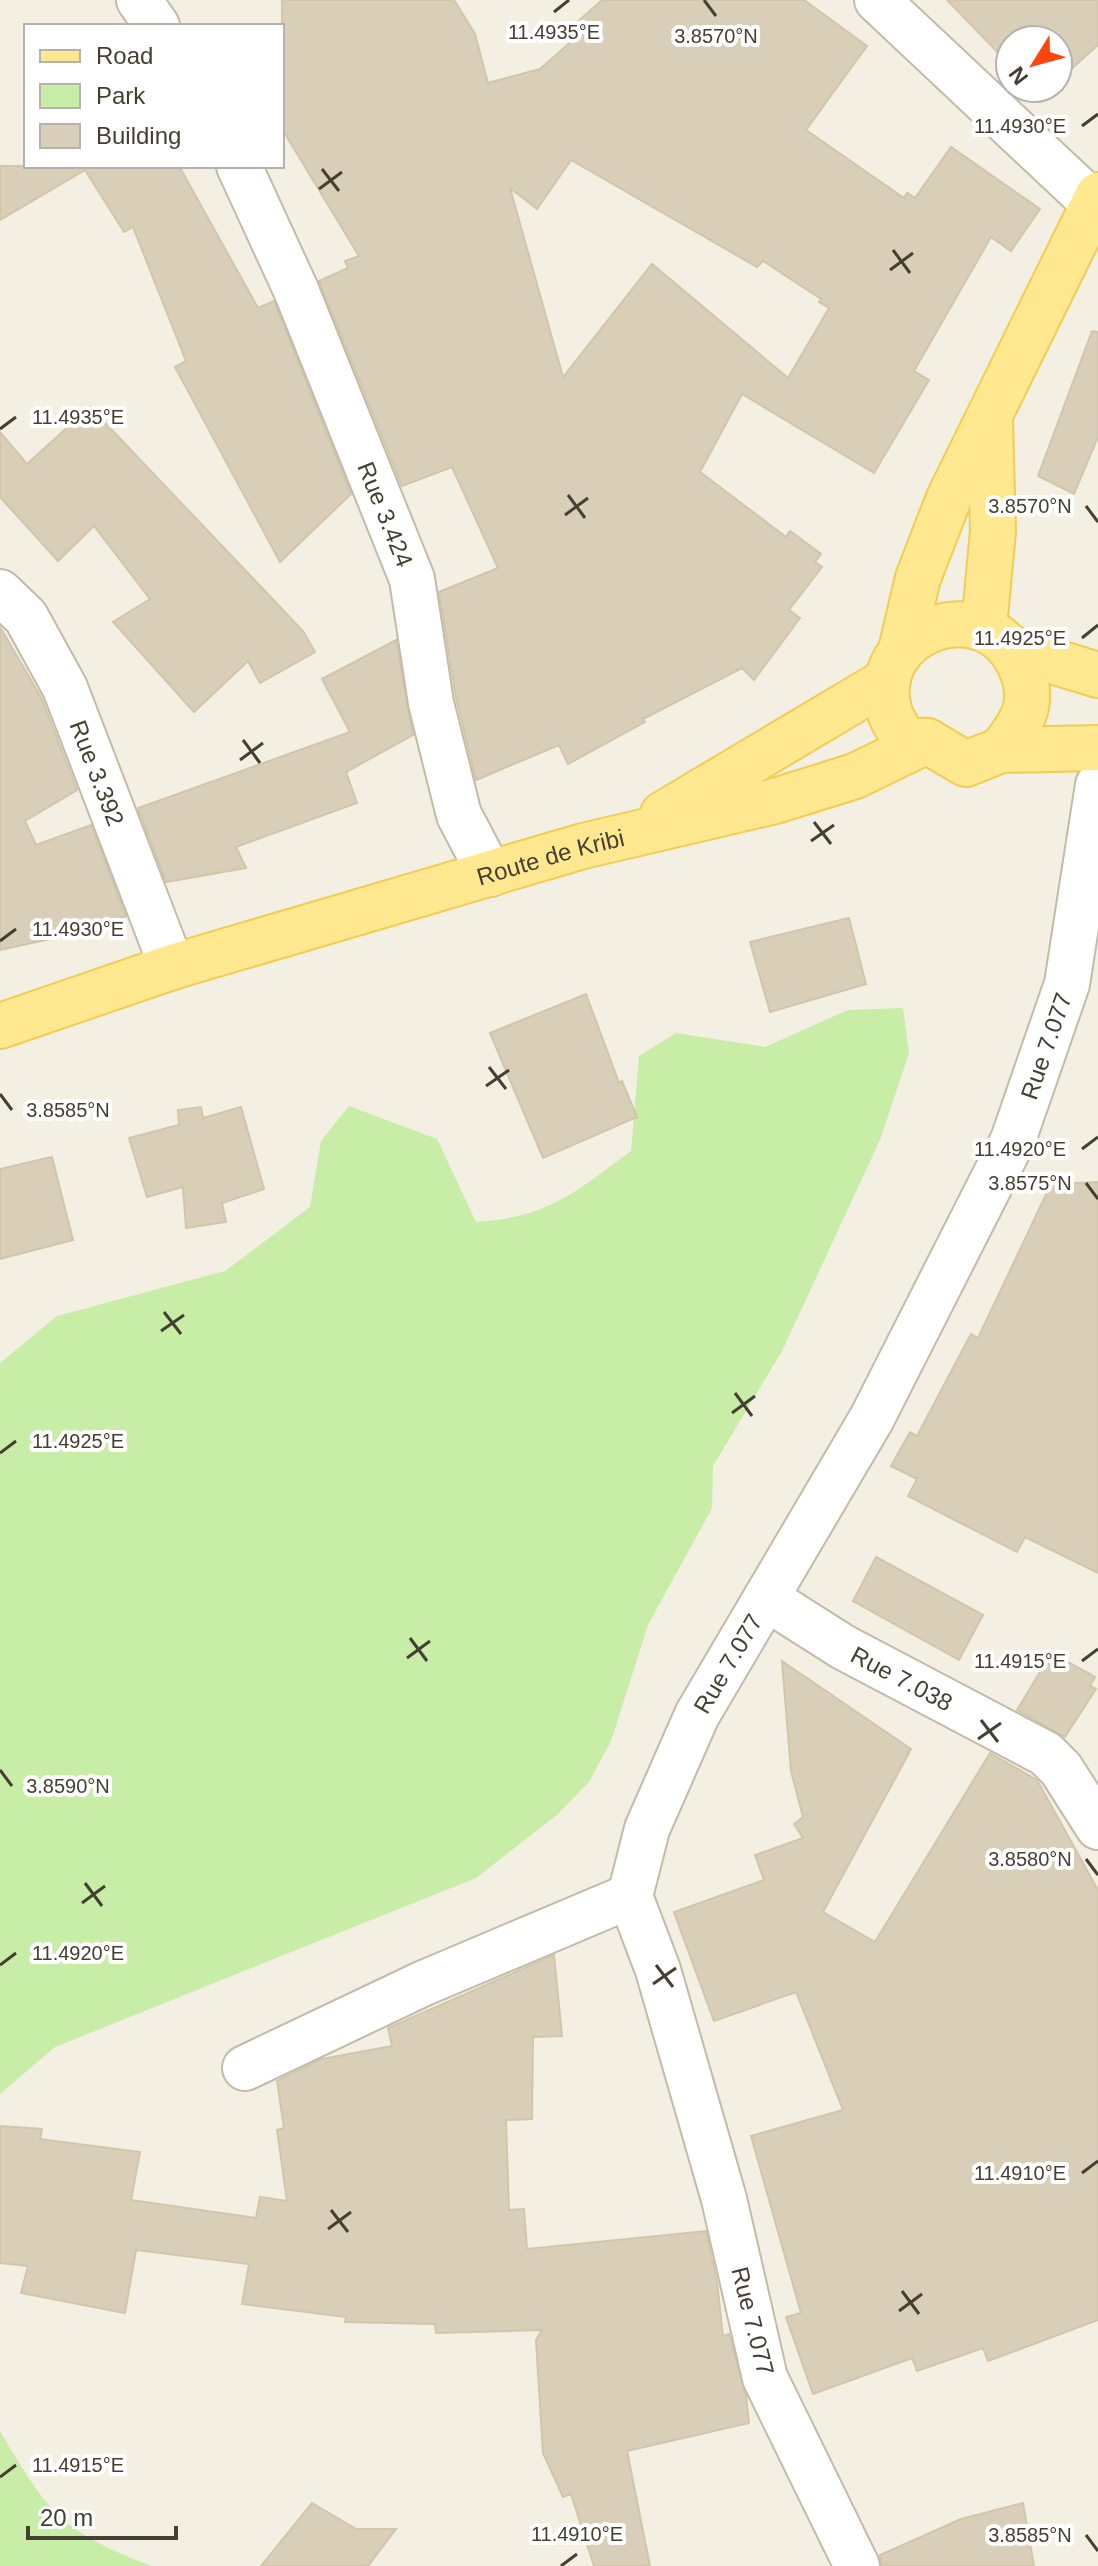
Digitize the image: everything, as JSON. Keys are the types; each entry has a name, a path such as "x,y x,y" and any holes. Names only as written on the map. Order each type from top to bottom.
{"main road":[{"path":"1095,198 949,498 918,578 895,665 889,712 904,740 927,741 966,764 1001,750 1098,748"},
{"path":"990,414 999,638 1028,684 1024,721 1001,750"},
{"path":"583,846 673,810 895,665 925,630 954,622 1098,675"},
{"name":"Route de Kribi","path":"0,1026 172,967 583,846 775,801 855,776 927,741"}],"street":[{"path":"139,0 156,24"},
{"path":"877,0 1095,198"},
{"name":"Rue 3.424","path":"240,168 296,290 412,579 431,703 459,815 490,874"},
{"name":"Rue 3.392","path":"0,592 26,617 65,688 172,967"},
{"name":"Rue 7.077","path":"857,2566 765,2378 724,2199 658,1970 630,1896 647,1829 697,1715 872,1418 1013,1140 1067,984 1098,785"},
{"name":"Rue 7.038","path":"766,1598 843,1647 1046,1754 1061,1769 1098,1827"},
{"path":"245,2068 424,1983 630,1896"}],"green space":[{"path":"903,1008 909,1053 880,1140 782,1351 713,1466 712,1508 648,1625 611,1741 589,1782 558,1814 476,1878 55,2047 0,2094 0,1363 57,1316 225,1271 310,1207 321,1141 349,1106 437,1139 476,1222 501,1219 523,1215 560,1200 631,1151 639,1056 676,1033 765,1047 848,1010"},
{"path":"0,2431 31,2482 60,2516 96,2542 151,2566 0,2566"}],"building":[{"path":"282,0 454,0 475,34 488,83 540,69 582,32 575,24 602,0 804,0 867,46 806,130 904,198 907,193 915,198 951,147 1040,209 1011,251 991,237 914,371 929,380 874,473 742,394 700,472 786,537 790,531 821,554 815,562 822,567 789,610 800,618 754,680 742,668 643,719 645,722 568,764 559,745 476,780 456,698 439,592 498,568 452,467 402,486 319,281 348,268 345,261 359,256 284,132","holes":["571,160 757,267 763,261 821,299 819,302 829,308 788,378 652,264 563,377 510,188 537,209"]},
{"path":"947,0 1098,0 1098,45 1074,67 1074,24 994,24 994,48"},
{"path":"0,166 180,168 258,308 274,301 351,494 280,562 175,367 186,361 133,227 124,232 85,170 0,220"},
{"path":"1092,331 1098,332 1098,437 1074,494 1038,476"},
{"path":"90,407 303,631 315,652 260,683 248,661 194,712 113,622 150,599 94,526 58,561 0,497 0,432 27,464"},
{"path":"0,627 42,699 77,790 25,821 36,845 91,825 126,916 55,938 0,950"},
{"path":"396,640 413,735 346,772 357,803 236,847 246,868 166,882 138,808 350,732 322,679"},
{"path":"849,918 866,984 770,1012 750,942"},
{"path":"586,994 619,1083 622,1081 637,1117 543,1158 490,1033"},
{"path":"201,1107 203,1118 241,1107 264,1189 222,1203 226,1222 186,1228 183,1187 147,1197 129,1138 179,1125 178,1110"},
{"path":"52,1157 73,1240 0,1259 0,1169"},
{"path":"1098,1182 1098,1573 1025,1537 1017,1552 908,1496 917,1479 891,1466 910,1432 917,1436 971,1334 978,1338 1051,1184"},
{"path":"876,1557 983,1615 959,1660 853,1601"},
{"path":"1061,1658 1095,1677 1090,1686 1096,1689 1065,1737 1017,1710 1046,1662 1055,1667"},
{"path":"782,1661 911,1749 823,1912 875,1942 990,1753 1037,1780 1098,1890 1098,2320 988,2361 983,2348 917,2371 912,2358 813,2394 786,2317 801,2313 751,2136 843,2110 796,1992 714,2021 674,1912 764,1880 755,1855 803,1838 794,1824 803,1817 791,1771"},
{"path":"554,1955 562,2036 533,2037 532,2119 506,2120 509,2210 524,2209 527,2249 706,2231 717,2282 723,2336 729,2334 746,2396 749,2423 627,2451 650,2566 594,2566 571,2494 563,2497 543,2453 536,2340 542,2330 436,2333 435,2324 345,2322 346,2317 242,2304 249,2264 136,2250 125,2313 21,2293 28,2266 0,2263 0,2126 42,2129 40,2139 140,2152 131,2200 256,2218 260,2197 287,2201 277,2130 284,2128 277,2081 322,2059 392,2046 388,2028"},
{"path":"312,2503 356,2529 396,2529 368,2566 261,2566"},
{"path":"1023,2503 1034,2566 882,2566 880,2555 961,2519"}]}
